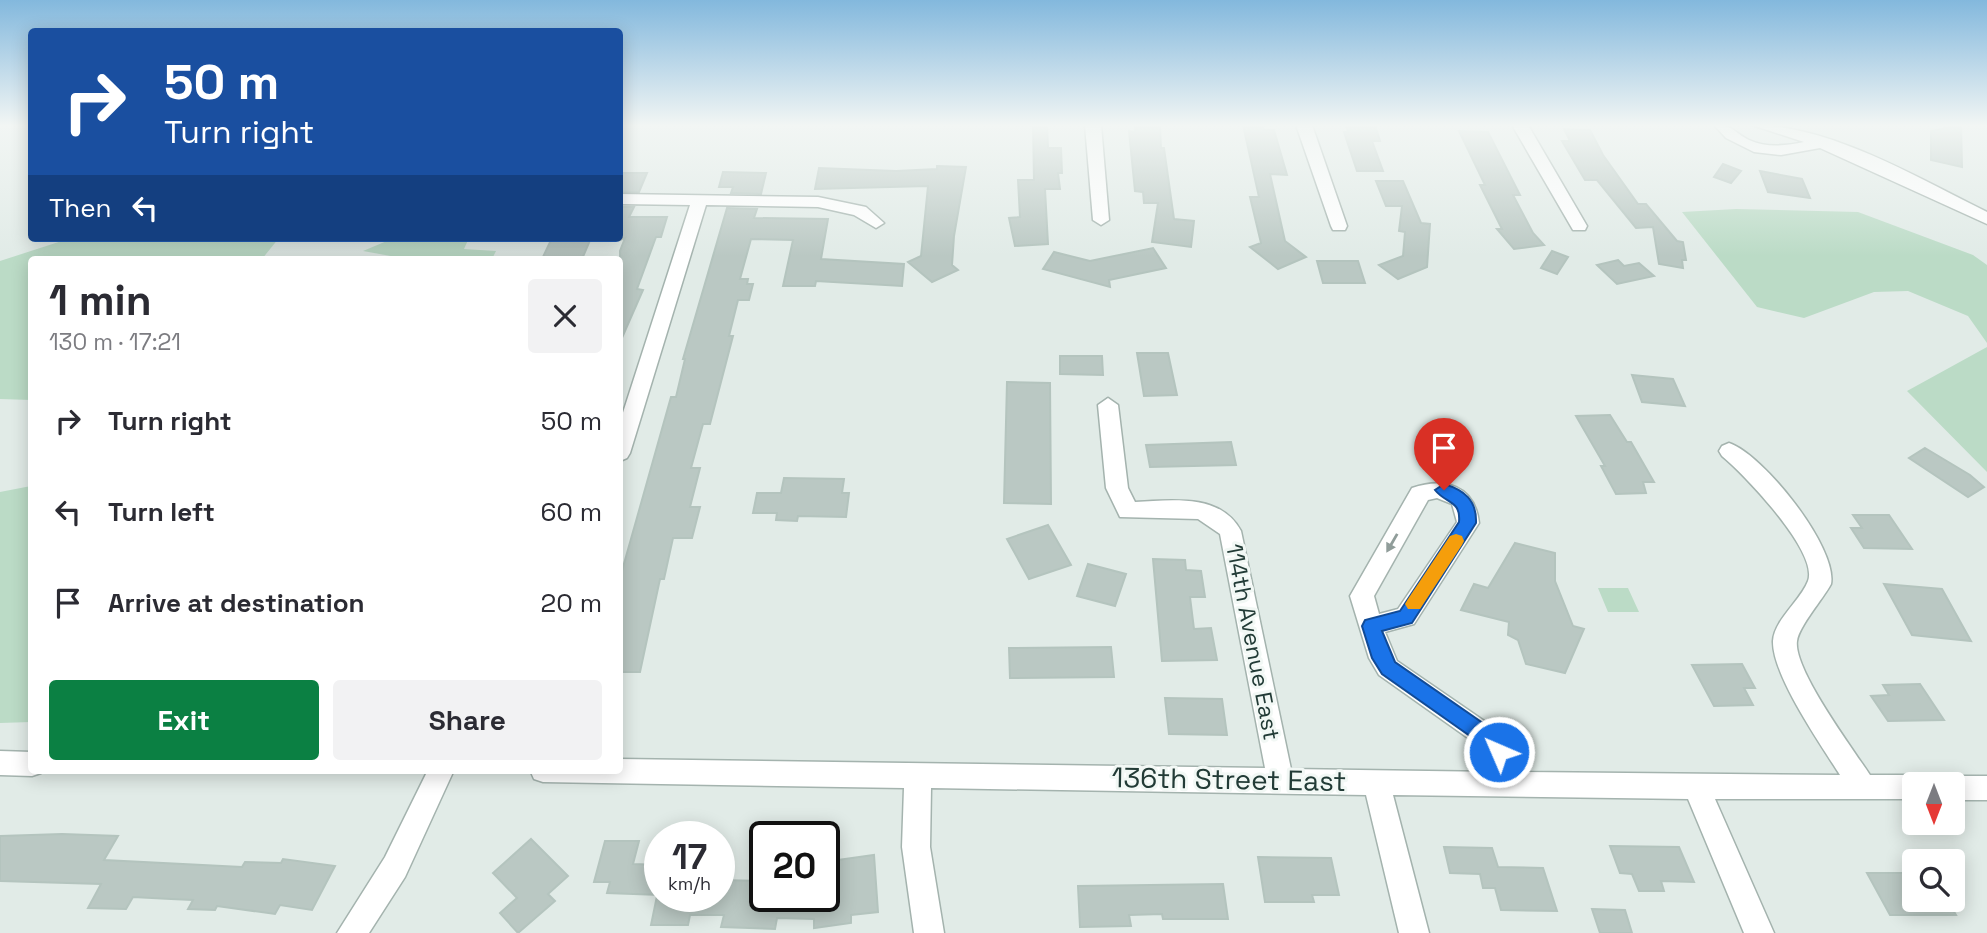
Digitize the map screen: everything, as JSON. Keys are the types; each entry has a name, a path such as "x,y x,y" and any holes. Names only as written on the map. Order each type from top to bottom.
{"street":[{"path":"1097,169 1101,220"},
{"path":"1319,169 1339,226"},
{"path":"1545,169 1578,226"},
{"path":"1885,169 1987,219"},
{"path":"623,199 794,200 844,205 860,211 876,223"},
{"path":"623,444 700,200"},
{"name":"114th Avenue East","path":"1108,405 1117,488 1128,511 1200,511 1224,521 1230,531 1280,779"},
{"path":"1729,451 1752,467 1784,501 1818,565 1821,575 1819,584 1786,638 1784,647 1804,691 1863,787"},
{"path":"1371,626 1406,617 1468,523 1468,512 1461,499 1444,490 1431,489 1420,494 1362,596 1371,626 1381,658 1388,668 1483,735 1499,752 1516,783"},
{"path":"0,763 28,764"},
{"name":"136th Street East","path":"623,771 1376,780 1696,787 1902,787"},
{"path":"352,933 395,867 439,774"},
{"path":"918,775 916,847 929,933"},
{"path":"1376,780 1414,933"},
{"path":"1696,787 1759,933"},
{"path":"1965,788 1987,788"}],"green space":[{"path":"1736,209 1858,212 1973,255 1987,265 1987,343 1968,316 1908,291 1874,292 1804,318 1757,307 1682,212"},
{"path":"59,242 276,242 264,256 28,256 28,400 0,399 0,261"},
{"path":"384,242 467,242 464,249 496,251 494,256 390,256 363,251"},
{"path":"1987,347 1987,472 1907,391"},
{"path":"28,487 28,722 0,723 0,492"},
{"path":"1598,588 1628,588 1639,612 1608,612"}],"building":[{"path":"819,169 896,171 966,169 954,236 952,265 958,270 932,282 908,262 921,256 928,186 815,189"},
{"path":"1034,169 1062,169 1062,173 1058,173 1060,189 1045,189 1048,244 1015,246 1009,218 1020,217 1018,180 1034,180"},
{"path":"1133,169 1167,169 1174,219 1194,221 1191,247 1152,242 1158,203 1144,203 1143,192 1135,191"},
{"path":"1253,169 1285,169 1287,175 1270,174 1285,241 1306,257 1278,269 1250,247 1261,243 1250,197 1259,197"},
{"path":"1356,169 1382,169 1383,171 1357,171"},
{"path":"1477,169 1507,169 1520,195 1513,195 1533,233 1544,245 1514,249 1497,229 1502,229 1480,185 1485,185"},
{"path":"1578,169 1613,169 1638,204 1646,204 1677,241 1683,242 1686,260 1682,260 1683,268 1659,264 1653,227 1636,228 1597,180 1585,180"},
{"path":"1720,169 1741,171 1731,183 1714,177"},
{"path":"1760,171 1802,179 1810,198 1768,192"},
{"path":"723,172 766,173 761,194 731,193 733,187 719,187"},
{"path":"623,173 647,173 639,192 623,192"},
{"path":"1376,181 1403,181 1421,223 1430,224 1427,267 1398,279 1379,265 1403,256 1405,232 1399,231 1402,206 1386,206"},
{"path":"623,207 634,207 629,217 667,217 661,237 656,237 637,289 643,290 623,335 623,256 620,256 620,251 625,238 623,239"},
{"path":"727,208 757,209 754,218 828,219 821,259 904,264 902,286 816,281 815,286 783,286 793,240 751,239 740,279 748,279 747,284 753,284 749,300 738,300 729,336 733,336 710,424 703,424 691,468 700,468 690,507 700,507 692,538 673,538 664,579 660,579 640,672 623,672 623,567 671,397 676,397 683,359"},
{"path":"550,242 589,242 583,256 543,256"},
{"path":"1153,248 1166,268 1109,280 1110,287 1043,269 1054,252 1090,261"},
{"path":"1552,251 1568,257 1557,274 1541,268"},
{"path":"1618,260 1624,266 1639,263 1654,276 1617,284 1597,265"},
{"path":"1317,261 1358,261 1365,283 1323,283"},
{"path":"1137,353 1168,353 1177,395 1144,396"},
{"path":"1060,356 1102,356 1103,375 1060,374"},
{"path":"1632,375 1673,379 1685,406 1642,402"},
{"path":"1007,382 1050,383 1051,504 1004,503"},
{"path":"1610,415 1627,442 1631,442 1654,482 1643,482 1646,493 1616,494 1601,466 1605,466 1576,416"},
{"path":"1231,442 1236,465 1150,467 1146,445"},
{"path":"1925,448 1970,475 1984,487 1968,497 1909,458"},
{"path":"784,478 844,479 842,493 849,493 846,517 798,516 797,521 776,520 777,513 753,513 757,493 781,493"},
{"path":"1853,515 1889,515 1912,549 1864,548 1851,528 1862,528"},
{"path":"1048,525 1071,565 1029,579 1007,539"},
{"path":"1515,543 1555,553 1555,581 1573,626 1584,629 1565,673 1526,664 1518,640 1508,635 1509,622 1461,610 1474,584 1488,588"},
{"path":"1153,559 1185,560 1186,570 1201,571 1205,597 1190,597 1194,629 1211,628 1217,660 1162,661"},
{"path":"1088,564 1126,574 1115,606 1077,596"},
{"path":"1884,584 1942,589 1971,641 1912,635"},
{"path":"1111,647 1114,677 1010,678 1009,648"},
{"path":"1742,664 1755,688 1744,688 1753,705 1714,706 1692,665"},
{"path":"1920,684 1944,720 1888,721 1871,696 1889,695 1883,685"},
{"path":"1165,698 1222,699 1227,735 1169,734"},
{"path":"0,836 118,836 104,860 242,867 245,862 281,863 283,859 335,866 312,910 280,905 275,914 217,906 215,910 188,909 193,900 133,897 126,909 88,908 101,884 0,881"},
{"path":"531,839 568,876 548,894 555,901 518,933 500,913 517,898 493,873"},
{"path":"605,841 639,841 633,864 644,864 644,894 607,893 610,882 594,882"},
{"path":"1610,846 1679,847 1694,882 1661,881 1664,891 1639,891 1632,874 1620,873"},
{"path":"1444,847 1492,848 1498,867 1543,868 1557,911 1501,910 1495,888 1483,888 1480,874 1450,873"},
{"path":"874,855 878,912 851,915 851,923 814,928 814,919 777,918 775,929 721,927 724,915 690,915 688,925 651,925 654,912 735,912 735,880 749,881 749,912 840,912 840,860"},
{"path":"1258,857 1331,858 1339,895 1312,895 1314,902 1265,902"},
{"path":"1867,873 1902,873 1902,912 1954,912 1956,915 1890,915"},
{"path":"1223,884 1228,919 1163,919 1162,914 1129,915 1131,926 1080,927 1078,886"},
{"path":"1592,909 1625,910 1632,933 1600,933"}],"slow traffic":[{"path":"1414,604 1456,541"}],"route":[{"path":"1444,490 1461,499 1468,512 1468,523 1406,617 1371,626 1381,658 1388,668 1483,735 1499,752"}]}
